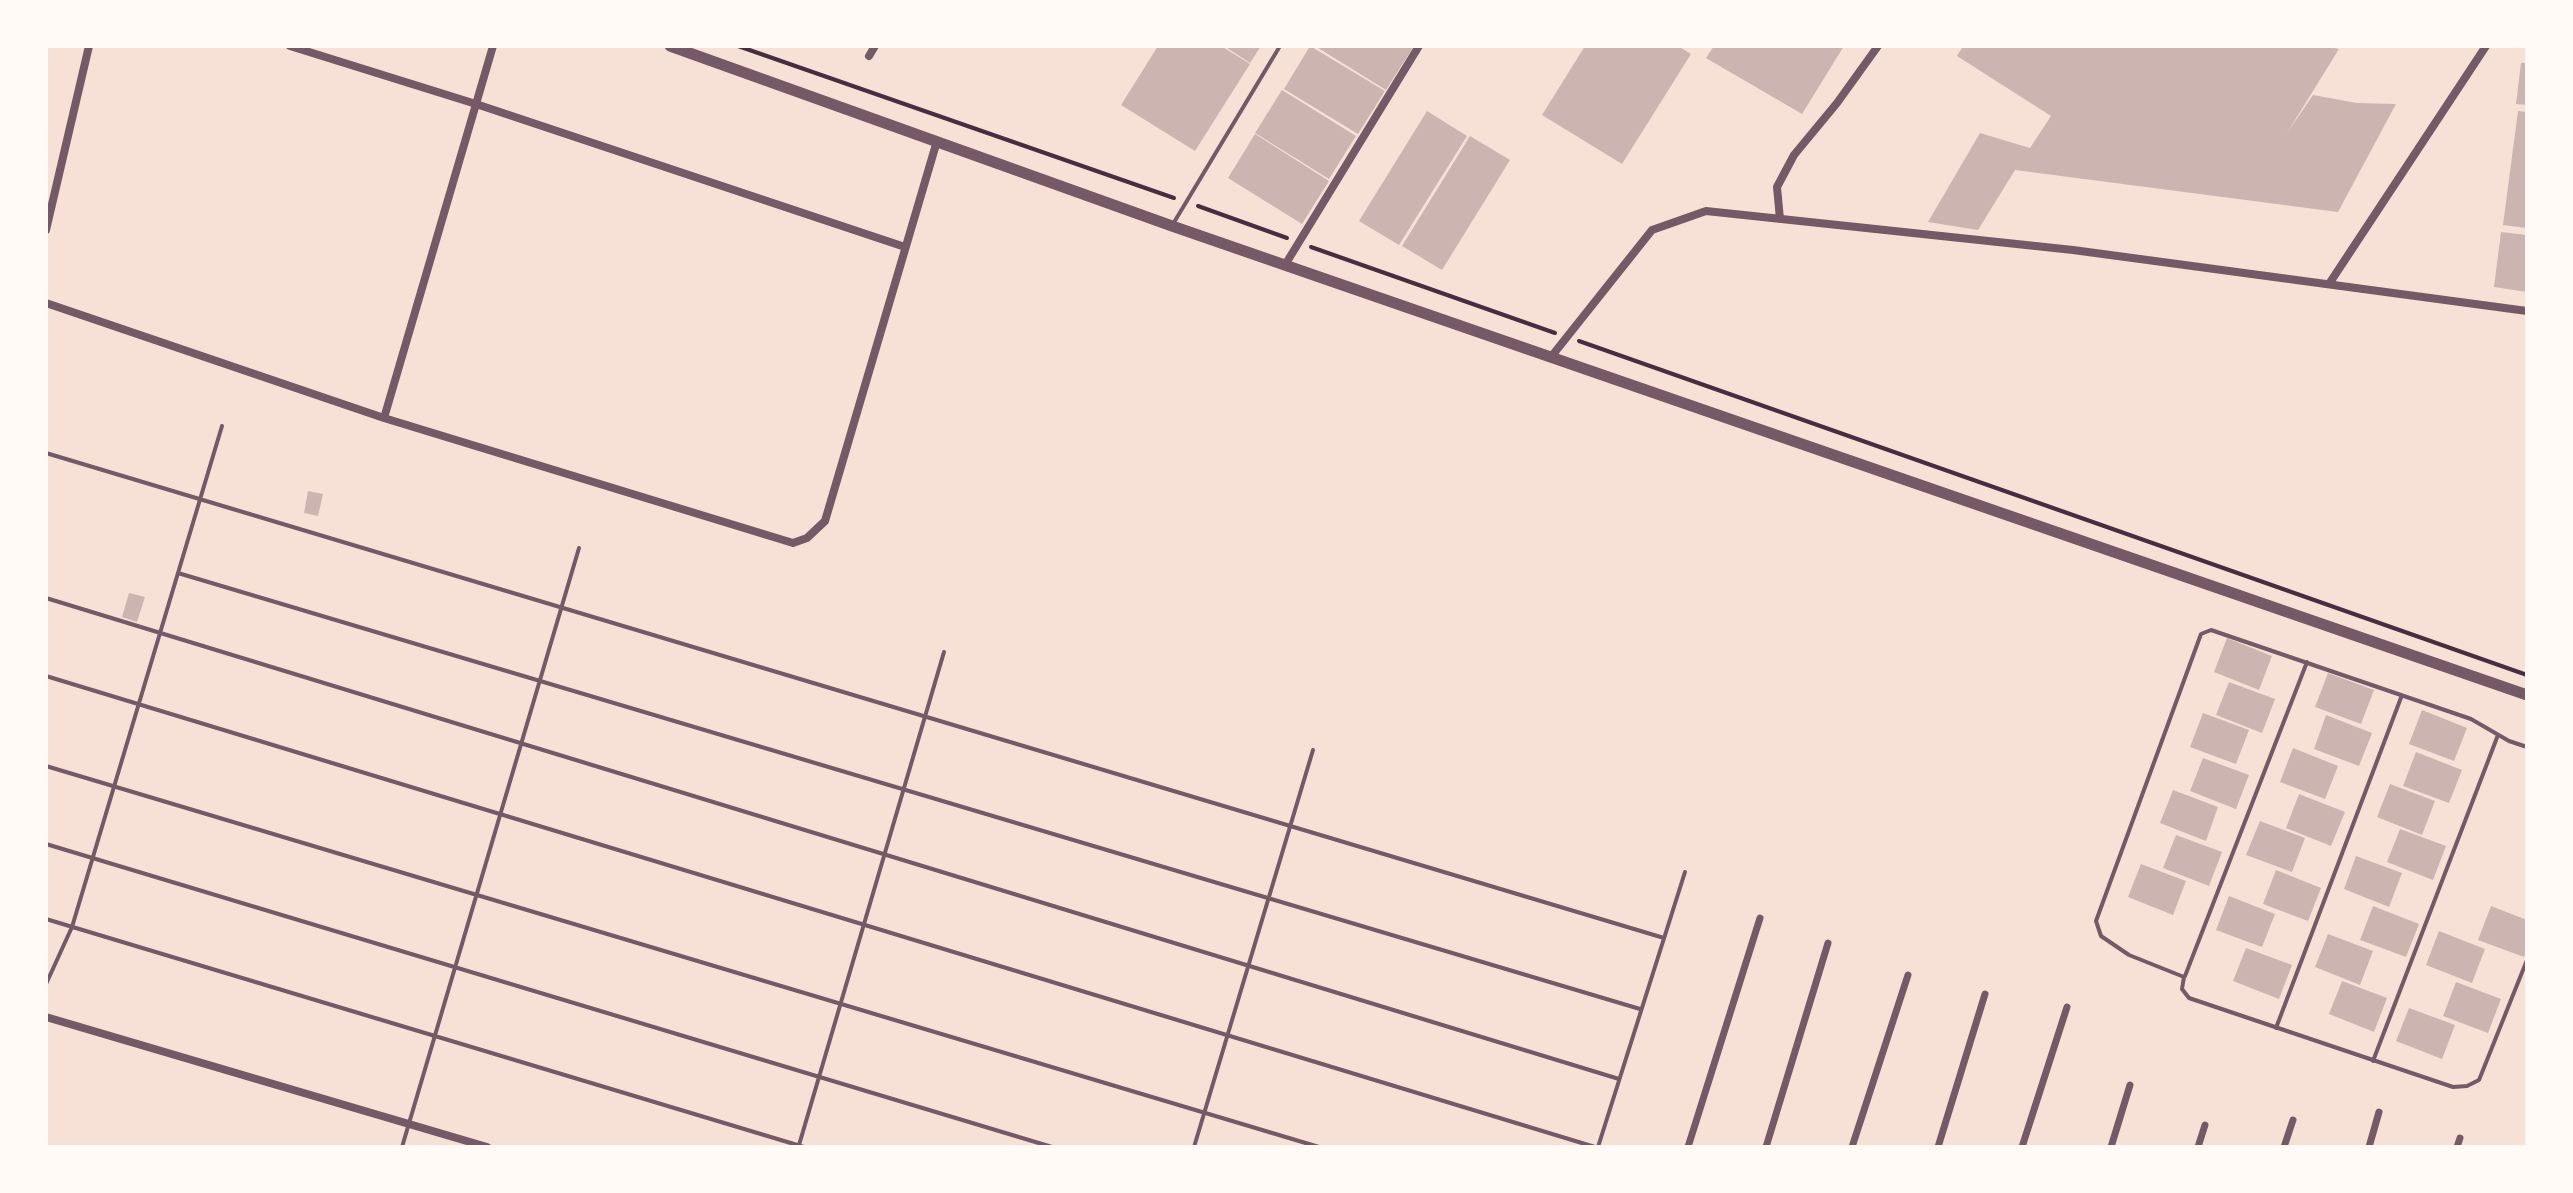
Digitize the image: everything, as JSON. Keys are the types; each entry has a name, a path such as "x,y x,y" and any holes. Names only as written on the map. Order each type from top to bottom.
{"street":[{"path":"46,230 89,46"},
{"path":"290,46 476,104 905,247"},
{"path":"384,418 493,46"},
{"path":"670,46 1172,226 2527,695"},
{"path":"869,56 875,46"},
{"path":"1285,265 1419,46"},
{"path":"1780,219 1777,187 1794,155 1878,46"},
{"path":"2329,284 2486,46"},
{"path":"46,303 384,418 793,543 807,538 825,521 937,141"},
{"path":"1551,357 1652,230 1706,211 2073,250 2527,311"},
{"path":"1688,1147 1760,918"},
{"path":"1766,1147 1828,943"},
{"path":"1852,1147 1908,975"},
{"path":"1938,1147 1985,994"},
{"path":"2022,1147 2067,1007"},
{"path":"46,1017 487,1147"},
{"path":"2111,1147 2130,1085"},
{"path":"2369,1147 2379,1112"},
{"path":"2284,1147 2293,1120"},
{"path":"2198,1147 2205,1125"},
{"path":"2457,1147 2460,1138"}],"lane":[{"path":"1172,226 1280,46"},
{"path":"46,984 72,927 222,426"},
{"path":"46,453 1664,938"},
{"path":"402,1147 579,548"},
{"path":"178,573 1640,1009"},
{"path":"46,598 1619,1079"},
{"path":"2184,977 2129,955 2101,936 2096,921 2201,634 2211,630 2307,662 2471,719 2527,747"},
{"path":"46,919 800,1147 944,652"},
{"path":"2307,662 2184,977 2182,989 2189,998 2276,1028 2453,1087 2467,1086 2479,1080 2527,960"},
{"path":"46,676 1596,1147 1685,872"},
{"path":"2276,1028 2402,695"},
{"path":"2373,1061 2498,735"},
{"path":"1194,1147 1313,750"},
{"path":"46,766 1319,1147"},
{"path":"46,844 1052,1147"}],"path":[{"path":"738,46 2527,675"}],"building":[{"path":"1158,46 1221,46 1250,64 1195,151 1121,105"},
{"path":"1224,46 1261,46 1250,63"},
{"path":"1310,46 1385,91 1358,134 1284,89"},
{"path":"1315,46 1414,46 1386,90"},
{"path":"1585,46 1678,46 1691,54 1622,164 1542,115"},
{"path":"1714,46 1844,46 1802,114 1706,58"},
{"path":"1963,46 2324,46 2339,49 2287,133 2313,95 2357,103 2396,104 2338,212 2015,170 1978,230 1928,222 1980,133 2030,148 2051,116 1957,56"},
{"path":"2521,63 2527,63 2527,105 2516,104"},
{"path":"1282,90 1356,136 1329,179 1255,133"},
{"path":"1427,111 1467,136 1399,245 1359,221"},
{"path":"2518,111 2527,112 2527,228 2503,225"},
{"path":"1255,134 1329,181 1302,224 1228,178"},
{"path":"1470,136 1510,160 1442,270 1402,246"},
{"path":"2501,232 2527,235 2527,292 2494,287"},
{"path":"308,491 323,494 318,516 304,513"},
{"path":"129,593 145,597 137,622 122,617"},
{"path":"2227,638 2272,656 2259,690 2214,672"},
{"path":"2328,673 2374,690 2361,724 2315,707"},
{"path":"2229,682 2275,699 2262,733 2216,715"},
{"path":"2422,710 2467,728 2454,761 2409,744"},
{"path":"2203,713 2249,730 2236,764 2190,747"},
{"path":"2326,715 2372,733 2359,766 2314,749"},
{"path":"2293,748 2338,766 2325,799 2280,782"},
{"path":"2416,752 2462,770 2449,803 2403,786"},
{"path":"2203,758 2249,775 2236,809 2190,791"},
{"path":"2390,784 2435,801 2422,835 2377,817"},
{"path":"2173,790 2218,807 2206,841 2160,823"},
{"path":"2299,794 2345,812 2331,846 2286,828"},
{"path":"2260,821 2305,838 2292,872 2246,855"},
{"path":"2400,829 2446,846 2433,880 2387,862"},
{"path":"2176,835 2222,852 2209,886 2163,868"},
{"path":"2356,856 2402,873 2389,907 2344,889"},
{"path":"2141,864 2186,881 2173,915 2128,897"},
{"path":"2276,870 2321,888 2308,921 2263,904"},
{"path":"2229,896 2275,914 2262,947 2216,930"},
{"path":"2373,906 2419,924 2406,957 2360,940"},
{"path":"2491,906 2527,920 2524,957 2478,940"},
{"path":"2439,931 2485,949 2472,983 2426,965"},
{"path":"2328,934 2373,951 2360,985 2315,967"},
{"path":"2246,948 2292,965 2279,999 2233,981"},
{"path":"2342,981 2387,998 2374,1032 2329,1014"},
{"path":"2456,982 2501,999 2488,1033 2443,1016"},
{"path":"2409,1008 2455,1025 2442,1059 2396,1041"}]}
